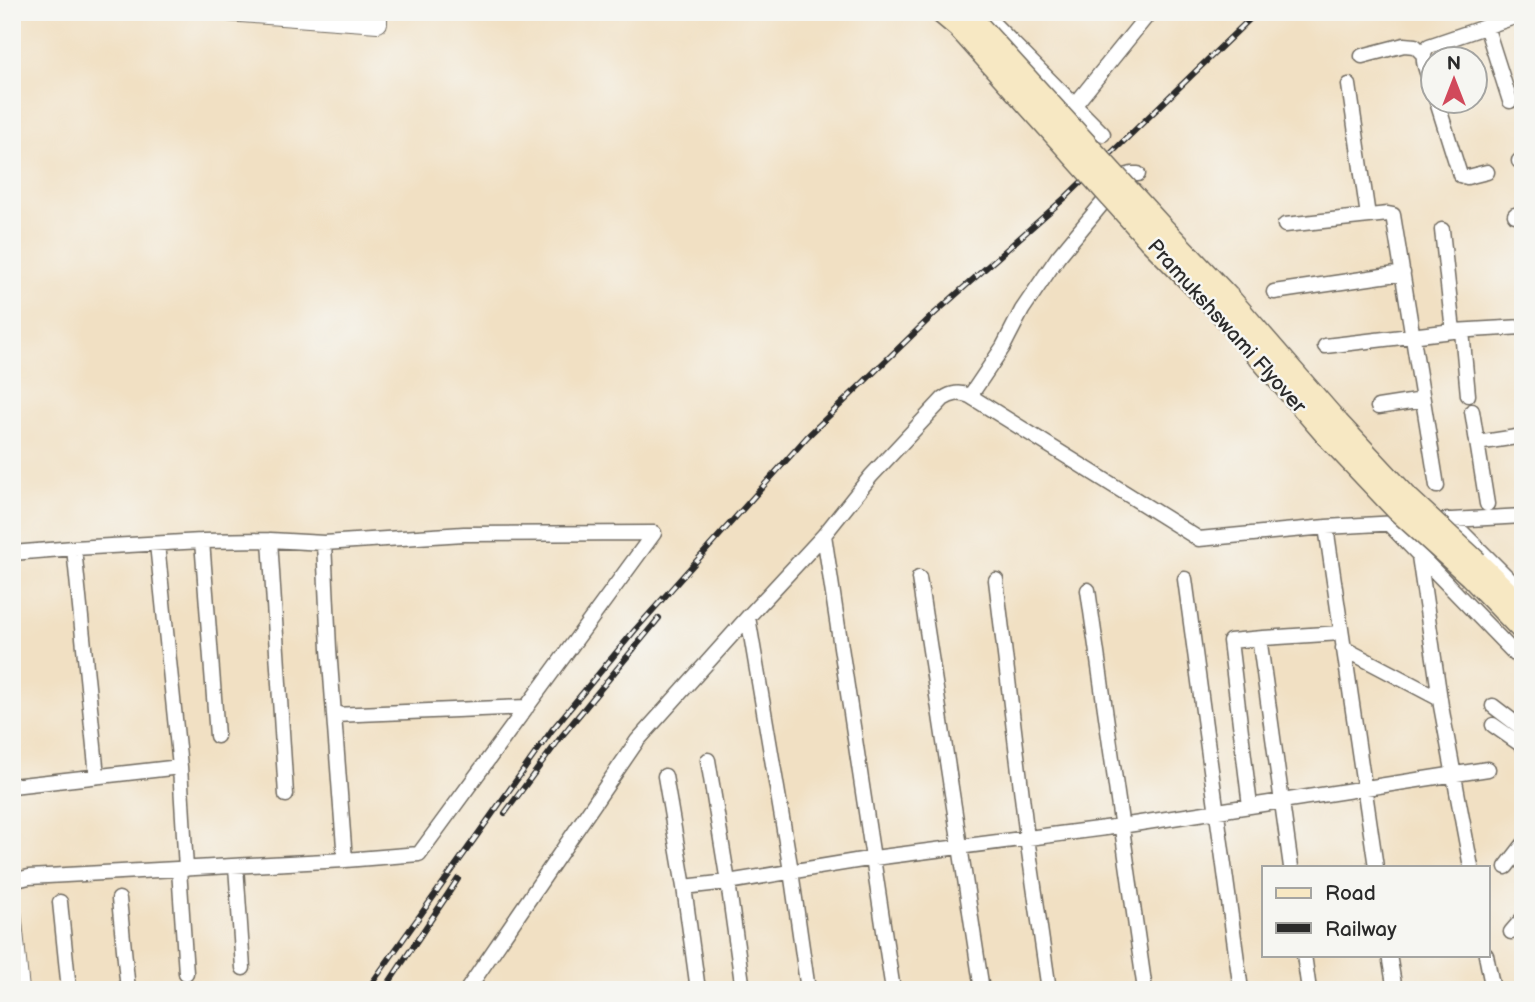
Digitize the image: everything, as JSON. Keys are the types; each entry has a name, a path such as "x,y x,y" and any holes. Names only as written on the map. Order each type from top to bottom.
{"main road":[{"name":"Pramukshswami Flyover","path":"940,12 958,27 1150,241 1220,312 1344,455 1523,631"},
{"name":"Pramukshswami Flyover","path":"963,12 979,26 1232,301 1356,443 1408,498 1446,531 1523,607"}],"street":[{"path":"227,12 378,23 377,12"},
{"path":"982,12 1103,134"},
{"path":"1074,106 1150,12"},
{"path":"1429,46 1489,21 1523,14"},
{"path":"1489,21 1510,101"},
{"path":"1362,56 1404,45 1415,46 1420,51"},
{"path":"1349,85 1368,216"},
{"path":"1441,116 1460,175 1467,177 1487,172"},
{"path":"970,396 1058,257 1125,176 1139,174"},
{"path":"1285,225 1393,215 1437,486"},
{"path":"1442,230 1468,395"},
{"path":"1274,292 1404,273"},
{"path":"1325,346 1457,331 1523,327"},
{"path":"467,990 637,741 824,535 871,476 943,399 957,393 970,396 1195,538 1326,527 1523,516"},
{"path":"1378,407 1423,400"},
{"path":"1472,411 1487,504"},
{"path":"1477,443 1523,436"},
{"path":"1451,520 1519,586"},
{"path":"1389,524 1523,662"},
{"path":"1326,527 1376,866"},
{"path":"12,553 202,541 270,540 324,543 464,534 654,533 419,854 29,877 12,881"},
{"path":"824,535 893,990"},
{"path":"270,540 286,795"},
{"path":"202,541 217,736"},
{"path":"324,543 345,860"},
{"path":"158,544 180,767 186,973"},
{"path":"75,548 97,776"},
{"path":"1419,556 1440,699 1471,866"},
{"path":"919,578 982,990"},
{"path":"1185,579 1241,990"},
{"path":"996,580 1027,838 1049,990"},
{"path":"1088,590 1144,990"},
{"path":"748,617 791,871 808,990"},
{"path":"1250,806 1230,641 1341,633"},
{"path":"1263,638 1259,649 1291,866"},
{"path":"1343,648 1440,699"},
{"path":"1493,706 1523,729"},
{"path":"334,715 527,707"},
{"path":"1493,725 1523,746"},
{"path":"708,760 729,882 743,990"},
{"path":"12,786 180,767"},
{"path":"684,887 874,858 1121,826 1488,769"},
{"path":"665,776 698,990"},
{"path":"1506,867 1523,845"},
{"path":"236,866 243,968"},
{"path":"119,898 128,990"},
{"path":"60,902 69,990"},
{"path":"12,912 20,990"},
{"path":"1511,932 1523,918"},
{"path":"1304,956 1309,990"},
{"path":"1389,956 1395,990"},
{"path":"1486,956 1493,990"}],"railway":[{"path":"367,990 552,730 635,630 808,436 934,314 1067,196 1257,12"},
{"path":"505,813 561,737 659,618"},
{"path":"384,990 458,879"}]}
